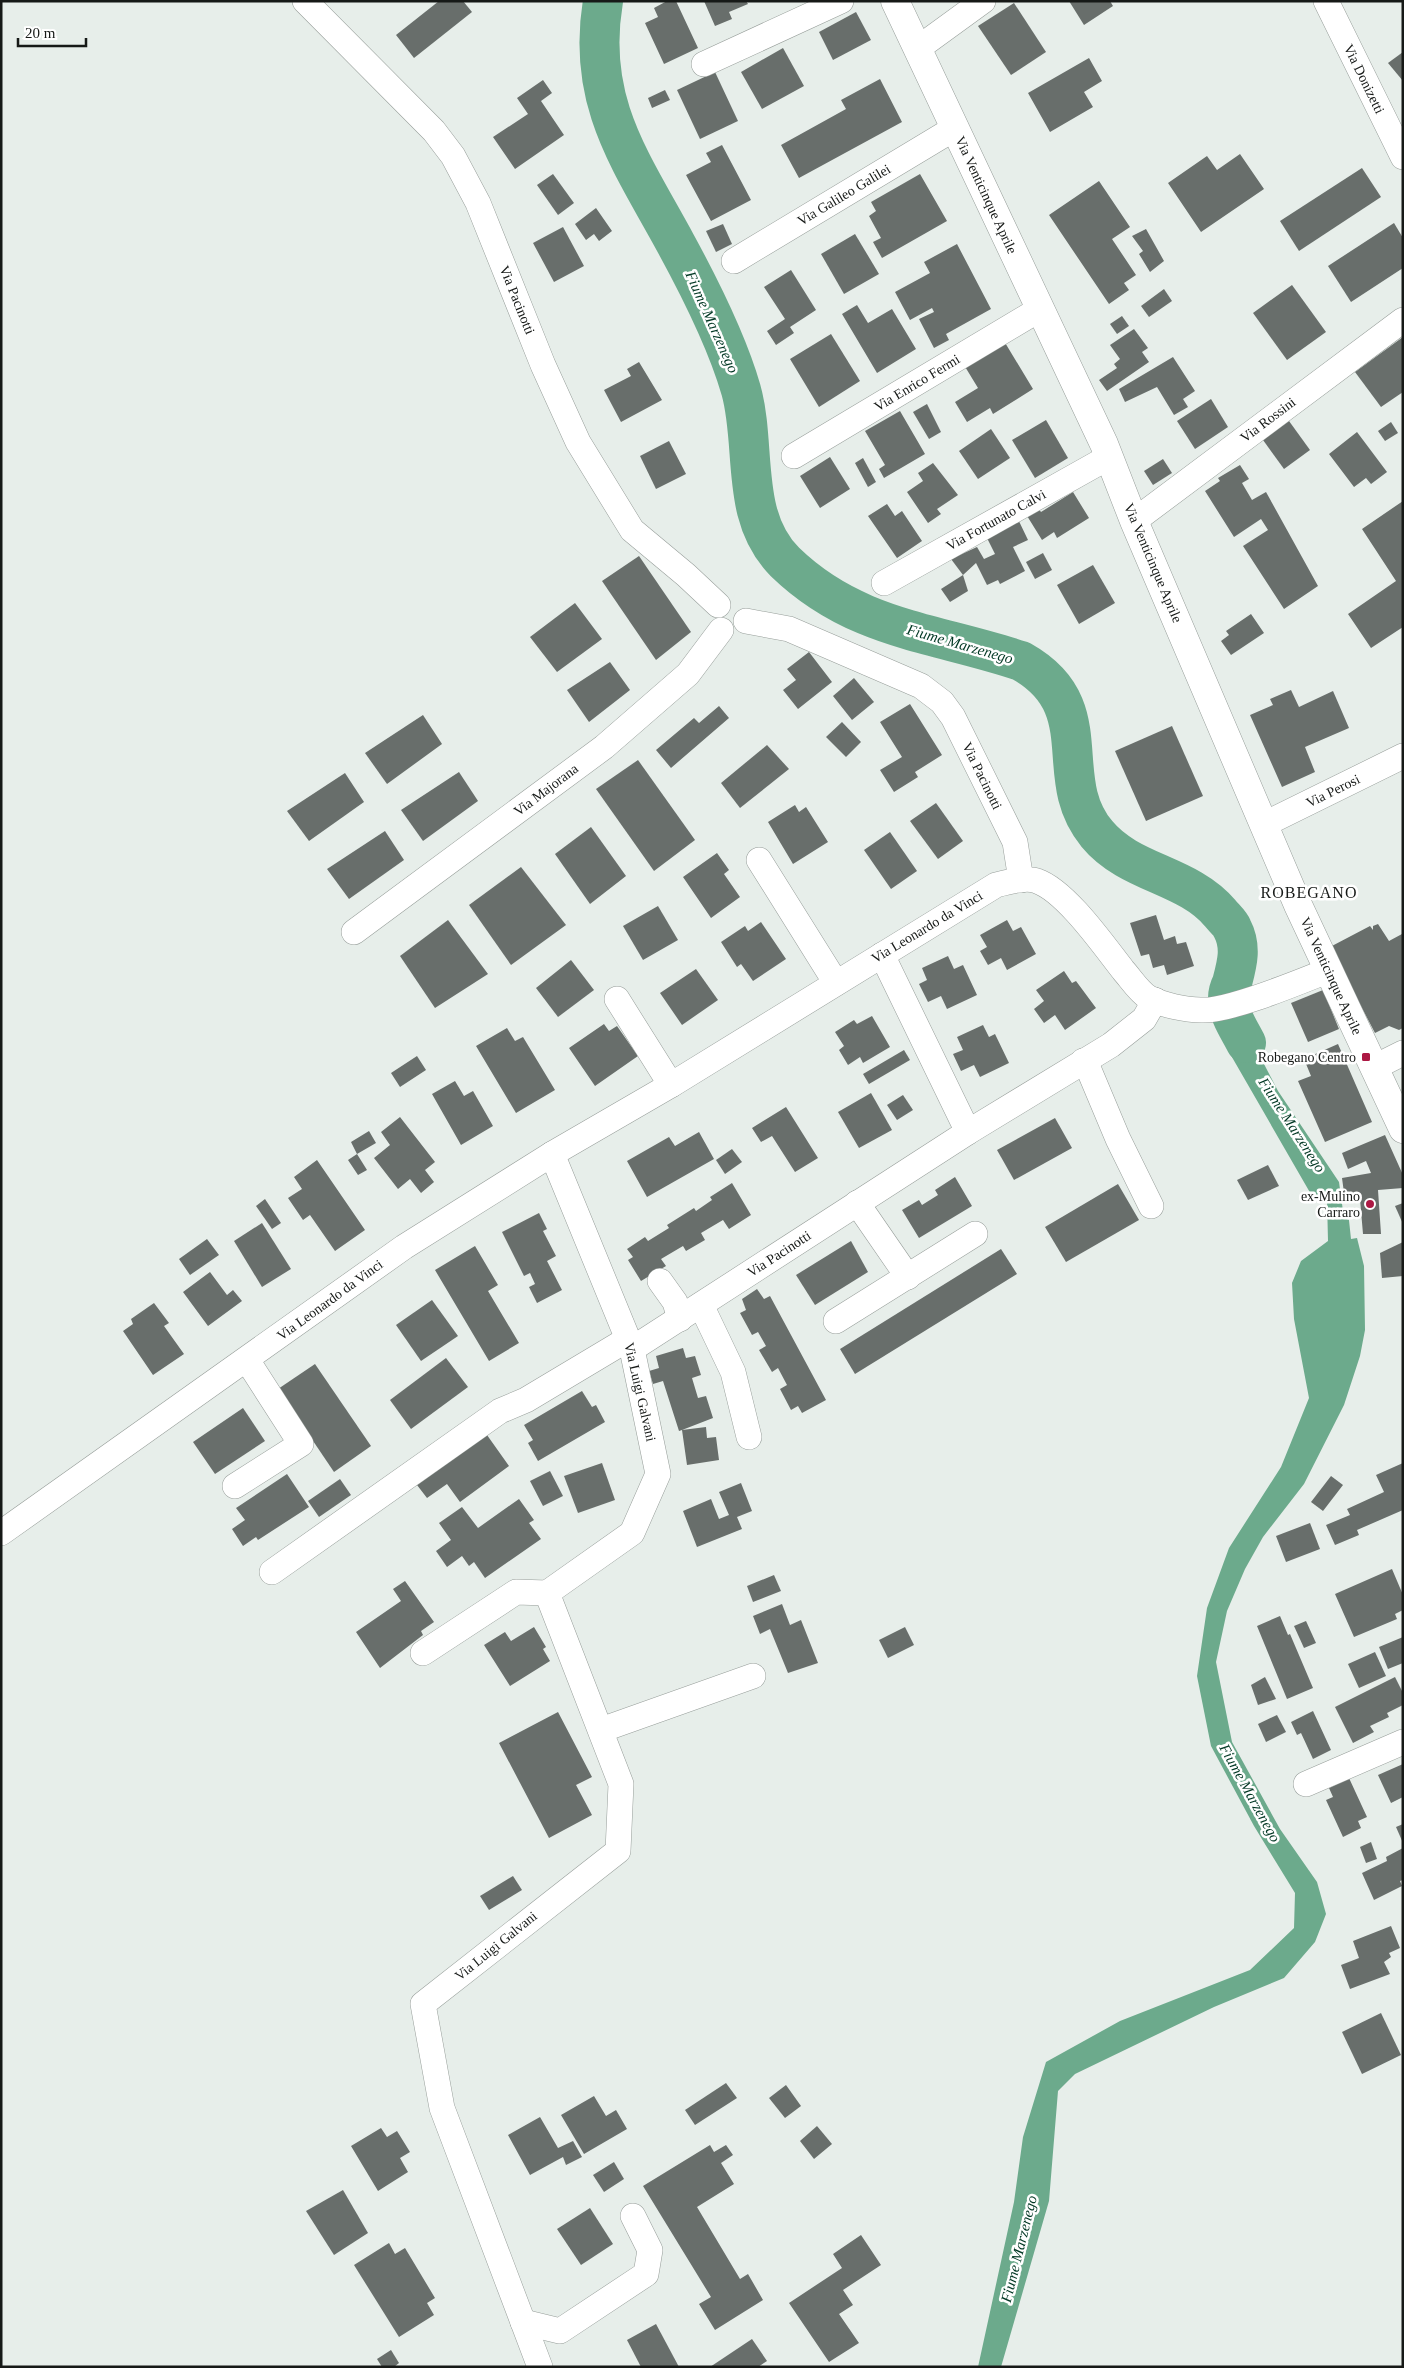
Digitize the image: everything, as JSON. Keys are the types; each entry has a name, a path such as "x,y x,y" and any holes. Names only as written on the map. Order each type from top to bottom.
{"main road":[{"name":"Via Venticinque Aprile","path":"895,1 1109,457 1134,521 1263,825 1327,971 1375,1067 1403,1129"}],"street":[{"name":"Via Pacinotti","path":"305,1 434,131 453,156 478,203 543,365 578,442 632,530 686,574 718,605"},
{"path":"704,64 841,1"},
{"path":"917,49 983,1"},
{"name":"Via Donizetti","path":"1326,1 1403,157"},
{"name":"Via Galileo Galilei","path":"734,261 955,128"},
{"name":"Via Enrico Fermi","path":"794,456 1040,309"},
{"name":"Via Rossini","path":"1134,521 1403,320"},
{"name":"Via Fortunato Calvi","path":"884,583 1109,457"},
{"path":"735,600 745,608 746,621 744,626 733,633 721,630 717,626 714,616 718,605 722,601 735,600"},
{"name":"Via Pacinotti","path":"746,621 789,630 921,686 942,702 953,718 1015,842 1021,880"},
{"name":"Via Majorana","path":"354,932 633,724 688,674 721,630"},
{"name":"Via Perosi","path":"1263,825 1403,756"},
{"path":"759,860 836,983"},
{"path":"1021,880 1036,880 1074,910 1133,982 1148,997 1155,1000 1202,1011 1248,1000 1327,971"},
{"name":"Via Leonardo da Vinci","path":"1,1533 404,1247 552,1154 671,1085 996,885 1021,880"},
{"path":"882,955 968,1132"},
{"path":"617,999 671,1085"},
{"name":"Via Pacinotti","path":"272,1572 500,1411 526,1400 680,1319 968,1132 1130,1032 1144,1019 1155,1000"},
{"path":"1375,1067 1403,1052"},
{"path":"1083,1061 1089,1070 1118,1139 1151,1206"},
{"name":"Via Luigi Galvani","path":"540,2367 442,2108 423,2004 618,1851 621,1784 547,1593 632,1533 658,1474 630,1344 552,1154"},
{"path":"857,1203 908,1277"},
{"path":"836,1321 975,1234"},
{"path":"660,1281 675,1302 680,1319"},
{"path":"701,1305 733,1372 749,1437"},
{"path":"235,1486 300,1444 246,1360"},
{"path":"423,1653 516,1592 547,1593"},
{"path":"601,1730 753,1676"},
{"path":"1306,1784 1403,1742"},
{"path":"523,2322 560,2331 646,2274 650,2250 633,2216"}],"water":[{"path":"1246,1011 1264,1064 1278,1091 1339,1182 1343,1211 1348,1211 1351,1239 1357,1238 1364,1266 1365,1330 1360,1356 1344,1405 1304,1484 1263,1537 1245,1569 1227,1611 1216,1662 1232,1742 1280,1829 1317,1882 1326,1914 1315,1942 1284,1978 1214,2007 1075,2074 1058,2091 1049,2201 1001,2367 978,2367 1014,2202 1023,2137 1046,2062 1120,2021 1250,1970 1294,1928 1295,1893 1254,1826 1211,1746 1197,1676 1207,1608 1229,1548 1281,1467 1309,1398 1294,1319 1292,1283 1301,1261 1328,1241 1327,1200 1312,1196 1229,1052 1217,1024 1223,1018"}],"building":[{"path":"439,1 463,1 472,12 414,58 396,35"},
{"path":"667,1 676,1 698,48 664,64 645,23 658,17 654,8"},
{"path":"704,1 746,1 748,4 729,12 732,19 715,26"},
{"path":"1069,1 1110,1 1113,6 1084,25"},
{"path":"1014,3 1046,52 1011,75 978,26"},
{"path":"856,12 871,40 833,60 819,32"},
{"path":"783,48 804,86 762,109 741,72"},
{"path":"1403,52 1403,81 1388,63"},
{"path":"1089,58 1102,81 1084,92 1093,107 1050,132 1028,93"},
{"path":"715,72 738,121 700,139 677,90"},
{"path":"880,79 902,122 799,178 781,145 846,109 841,100"},
{"path":"543,80 552,93 541,101 564,135 515,169 493,137 528,114 517,98"},
{"path":"665,90 670,100 652,108 648,98"},
{"path":"722,145 751,200 711,221 686,175 711,162 706,153"},
{"path":"1240,154 1264,189 1201,232 1168,183 1207,156 1217,170"},
{"path":"1362,168 1381,197 1299,251 1280,221"},
{"path":"553,174 574,203 558,215 537,185"},
{"path":"920,174 947,221 882,258 873,242 881,238 869,216 876,211 871,202"},
{"path":"1099,181 1130,227 1112,239 1136,275 1124,283 1129,290 1109,304 1049,215"},
{"path":"596,208 612,231 599,241 594,234 586,240 575,224"},
{"path":"1394,223 1403,238 1403,268 1351,302 1328,266"},
{"path":"723,224 732,244 716,252 706,231"},
{"path":"563,227 584,266 554,282 533,243"},
{"path":"1146,229 1164,261 1150,272 1139,254 1143,251 1132,236"},
{"path":"855,234 879,274 844,294 821,254"},
{"path":"957,244 991,309 946,334 949,340 934,348 919,319 934,312 932,308 910,320 895,292 930,273 924,262"},
{"path":"791,270 816,310 790,327 794,333 776,345 767,331 785,319 764,287"},
{"path":"1292,285 1326,332 1287,360 1253,313"},
{"path":"1164,289 1172,301 1149,317 1141,306"},
{"path":"857,305 868,323 892,309 916,349 877,373 842,314"},
{"path":"1122,316 1129,326 1117,334 1110,324"},
{"path":"1134,329 1148,348 1142,352 1149,362 1107,391 1099,380 1117,368 1114,364 1120,359 1110,345"},
{"path":"831,334 860,381 819,407 790,359"},
{"path":"1403,337 1403,392 1381,407 1355,372"},
{"path":"1004,341 1033,389 993,414 990,408 967,422 955,402 978,388 964,365"},
{"path":"1173,357 1195,391 1183,399 1188,407 1174,415 1157,387 1125,402 1119,389"},
{"path":"639,362 662,400 621,422 604,390 631,376 627,369"},
{"path":"1211,399 1228,427 1195,449 1177,421"},
{"path":"927,404 941,432 929,439 913,412"},
{"path":"900,411 925,454 884,478 879,469 885,465 865,431"},
{"path":"1046,420 1068,458 1035,478 1012,440"},
{"path":"1289,421 1310,450 1284,469 1263,440"},
{"path":"1391,422 1398,433 1385,441 1378,431"},
{"path":"991,429 1010,458 978,479 959,451"},
{"path":"1357,432 1387,472 1371,484 1366,478 1354,487 1329,454"},
{"path":"669,441 686,474 656,489 640,456"},
{"path":"830,457 850,489 820,508 800,476"},
{"path":"863,458 876,482 868,487 855,463"},
{"path":"1163,459 1172,473 1153,485 1144,471"},
{"path":"933,463 958,495 937,509 941,514 928,523 907,492 923,481 918,473"},
{"path":"1240,465 1249,479 1242,483 1252,500 1266,492 1318,586 1284,609 1243,546 1268,530 1261,519 1234,537 1205,491 1220,481 1218,478"},
{"path":"1073,492 1089,518 1057,538 1054,532 1042,540 1024,511 1035,504 1041,512"},
{"path":"1403,501 1403,627 1371,648 1348,614 1396,581 1362,529"},
{"path":"887,504 895,516 902,511 922,541 897,558 868,516"},
{"path":"1015,513 1028,540 1013,547 1025,571 1000,584 998,580 987,585 976,563 963,575 951,559 977,547 984,559 995,554 982,528"},
{"path":"1043,553 1052,570 1035,579 1026,562"},
{"path":"639,556 691,632 656,660 602,581"},
{"path":"1093,565 1115,603 1079,624 1057,585"},
{"path":"963,575 968,591 950,602 941,589"},
{"path":"575,603 602,639 557,672 530,637"},
{"path":"1251,614 1264,633 1231,655 1221,641 1229,635 1226,631"},
{"path":"809,652 832,682 798,709 783,690 796,680 787,669"},
{"path":"610,662 630,690 589,722 567,690"},
{"path":"854,678 874,702 852,720 833,696"},
{"path":"1291,690 1299,707 1333,691 1349,728 1305,747 1315,772 1282,787 1250,715 1273,705 1270,699"},
{"path":"910,704 942,755 915,772 918,777 894,792 880,770 902,757 880,722"},
{"path":"719,706 729,718 671,768 656,750 694,718 699,723"},
{"path":"423,715 442,744 387,784 365,753"},
{"path":"842,722 861,742 846,757 826,737"},
{"path":"1172,726 1203,796 1146,821 1115,751"},
{"path":"767,745 789,769 740,808 721,783"},
{"path":"638,760 695,840 654,871 596,789"},
{"path":"459,772 478,801 423,841 401,810"},
{"path":"345,773 364,802 309,841 287,811"},
{"path":"936,803 963,841 938,859 910,821"},
{"path":"795,805 799,812 806,807 828,842 793,864 768,822"},
{"path":"591,827 626,876 590,904 555,854"},
{"path":"385,831 404,860 349,899 327,869"},
{"path":"890,832 917,871 891,889 864,850"},
{"path":"717,853 729,870 724,874 740,897 711,918 683,877"},
{"path":"521,867 566,925 511,965 469,905"},
{"path":"658,906 678,940 643,960 623,926"},
{"path":"1156,915 1164,940 1175,936 1177,944 1186,942 1194,966 1167,975 1164,965 1153,968 1149,954 1141,956 1130,923"},
{"path":"448,920 488,974 435,1008 400,956"},
{"path":"1007,920 1013,931 1021,927 1036,954 1007,970 1001,958 988,965 980,951 987,947 980,935"},
{"path":"761,922 786,959 753,981 741,964 737,967 721,942 745,926 748,931"},
{"path":"1378,924 1389,941 1402,934 1403,936 1403,1028 1399,1030 1389,1026 1375,1033 1330,947 1370,926 1373,930 1373,926"},
{"path":"948,956 954,969 963,965 977,995 947,1009 941,996 928,1002 919,984 927,980 922,968"},
{"path":"571,960 594,990 558,1017 536,988"},
{"path":"696,969 718,1000 682,1025 660,993"},
{"path":"1064,971 1072,983 1076,981 1096,1008 1065,1030 1055,1015 1044,1023 1034,1009 1044,1001 1036,990"},
{"path":"1323,990 1339,1029 1308,1042 1291,1003"},
{"path":"872,1016 890,1047 863,1063 860,1057 848,1065 839,1050 844,1046 835,1032 854,1020 857,1024"},
{"path":"604,1024 609,1031 617,1026 638,1056 595,1086 569,1048"},
{"path":"983,1025 989,1037 995,1034 1009,1063 980,1077 974,1065 961,1071 953,1054 963,1050 957,1037"},
{"path":"507,1028 515,1041 523,1037 555,1090 516,1113 476,1046"},
{"path":"1338,1044 1372,1122 1325,1142 1298,1081 1311,1076 1304,1059"},
{"path":"904,1050 910,1060 869,1084 863,1074"},
{"path":"417,1056 426,1070 400,1087 391,1073"},
{"path":"455,1081 464,1096 473,1091 493,1126 461,1145 432,1094"},
{"path":"871,1093 892,1130 859,1148 838,1112"},
{"path":"903,1095 913,1110 897,1120 887,1105"},
{"path":"786,1107 818,1158 795,1172 772,1136 761,1142 752,1128"},
{"path":"400,1117 435,1162 425,1170 434,1182 421,1193 410,1179 398,1189 374,1158 390,1145 381,1132"},
{"path":"1055,1118 1072,1148 1014,1180 997,1150"},
{"path":"369,1131 376,1143 357,1154 351,1142"},
{"path":"699,1132 714,1159 647,1197 627,1161 669,1137 675,1146"},
{"path":"1385,1135 1403,1175 1403,1188 1378,1190 1381,1234 1363,1234 1360,1199 1345,1200 1342,1178 1371,1173 1366,1161 1348,1169 1342,1153"},
{"path":"732,1149 742,1162 725,1174 716,1160"},
{"path":"357,1154 367,1170 358,1175 348,1160"},
{"path":"317,1160 365,1230 335,1251 310,1215 303,1220 288,1198 302,1189 294,1177"},
{"path":"1268,1165 1279,1186 1248,1200 1237,1180"},
{"path":"955,1177 972,1206 919,1238 902,1210 919,1200 922,1205 938,1195 935,1190"},
{"path":"732,1183 751,1215 729,1229 723,1220 701,1233 705,1240 686,1251 683,1246 661,1259 666,1266 641,1281 628,1260 633,1257 627,1249 645,1237 648,1241 669,1228 667,1225 694,1208 696,1211 712,1200 710,1197"},
{"path":"1118,1184 1139,1220 1066,1262 1045,1227"},
{"path":"265,1199 281,1223 272,1229 256,1206"},
{"path":"1403,1203 1403,1224 1395,1206"},
{"path":"539,1213 547,1229 543,1231 556,1256 547,1261 562,1290 537,1303 529,1287 535,1284 530,1273 524,1276 502,1232"},
{"path":"262,1223 291,1269 262,1287 234,1241"},
{"path":"207,1239 219,1255 190,1275 179,1259"},
{"path":"851,1241 868,1272 815,1305 796,1275"},
{"path":"1403,1242 1403,1276 1382,1278 1380,1253"},
{"path":"475,1246 498,1285 488,1291 519,1343 489,1361 435,1270"},
{"path":"1001,1249 1017,1274 855,1374 840,1349"},
{"path":"210,1272 227,1295 233,1290 242,1301 208,1326 183,1292"},
{"path":"757,1289 764,1299 770,1296 826,1400 802,1413 798,1406 791,1410 780,1389 787,1385 778,1368 772,1372 759,1350 766,1346 758,1332 752,1335 740,1313 746,1310 742,1299"},
{"path":"432,1300 458,1336 421,1361 396,1325"},
{"path":"154,1303 169,1323 164,1326 184,1354 153,1375 123,1331 133,1324 131,1319"},
{"path":"683,1348 686,1358 695,1356 701,1375 692,1378 698,1398 706,1396 713,1418 679,1431 663,1381 653,1384 649,1371 659,1368 656,1356"},
{"path":"446,1358 468,1387 411,1429 390,1400"},
{"path":"315,1364 371,1446 334,1472 278,1389"},
{"path":"582,1391 592,1407 596,1405 605,1422 538,1461 528,1443 533,1440 524,1425"},
{"path":"243,1408 265,1441 215,1474 193,1442"},
{"path":"706,1427 707,1438 716,1437 719,1460 687,1465 682,1430"},
{"path":"487,1435 509,1466 460,1502 447,1484 427,1498 417,1485"},
{"path":"602,1463 615,1500 578,1513 564,1476"},
{"path":"1403,1463 1403,1510 1357,1530 1359,1535 1335,1545 1326,1525 1350,1515 1347,1509 1384,1492 1376,1475"},
{"path":"550,1471 563,1496 543,1506 530,1481"},
{"path":"287,1474 309,1507 258,1540 256,1537 243,1546 232,1529 245,1520 236,1508"},
{"path":"1331,1476 1343,1485 1323,1511 1311,1502"},
{"path":"340,1479 351,1495 319,1517 308,1501"},
{"path":"741,1483 752,1511 737,1517 742,1529 697,1547 683,1511 711,1499 719,1519 729,1515 719,1492"},
{"path":"519,1499 534,1520 529,1523 541,1539 485,1578 474,1562 469,1566 462,1556 447,1567 436,1551 451,1540 439,1523 462,1507 478,1528"},
{"path":"1310,1523 1320,1549 1286,1562 1276,1536"},
{"path":"1392,1569 1403,1595 1403,1610 1395,1614 1397,1619 1354,1637 1335,1594"},
{"path":"774,1575 781,1591 753,1602 747,1586"},
{"path":"405,1581 434,1622 421,1631 423,1635 380,1668 356,1632 401,1601 393,1589"},
{"path":"782,1604 790,1625 801,1620 818,1663 788,1673 770,1629 760,1634 753,1616"},
{"path":"1280,1616 1288,1635 1290,1634 1313,1688 1287,1699 1257,1626"},
{"path":"1306,1621 1316,1643 1304,1648 1294,1626"},
{"path":"534,1627 546,1647 543,1649 550,1661 510,1686 484,1645 505,1632 511,1641"},
{"path":"905,1627 914,1645 888,1658 879,1640"},
{"path":"1403,1637 1403,1663 1388,1669 1379,1647"},
{"path":"1375,1652 1386,1676 1359,1688 1348,1664"},
{"path":"1265,1677 1276,1699 1258,1705 1251,1685"},
{"path":"1395,1677 1403,1693 1403,1705 1387,1713 1389,1717 1370,1726 1374,1732 1353,1743 1335,1707"},
{"path":"1313,1711 1331,1750 1313,1759 1301,1733 1297,1735 1291,1722"},
{"path":"558,1712 592,1777 576,1785 592,1815 549,1838 499,1743"},
{"path":"1277,1715 1286,1732 1266,1742 1258,1724"},
{"path":"1403,1764 1403,1797 1391,1803 1378,1775"},
{"path":"1349,1778 1367,1817 1358,1821 1361,1828 1343,1837 1326,1800 1333,1797 1329,1788"},
{"path":"1403,1824 1403,1843 1396,1827"},
{"path":"1371,1842 1377,1859 1366,1863 1360,1847"},
{"path":"1403,1848 1403,1880 1400,1881 1402,1886 1374,1900 1362,1873 1387,1861 1386,1857"},
{"path":"513,1876 522,1890 489,1910 480,1896"},
{"path":"1391,1926 1400,1948 1389,1953 1391,1957 1384,1962 1390,1974 1350,1989 1341,1965 1359,1958 1353,1941"},
{"path":"1381,2013 1401,2055 1362,2074 1342,2032"},
{"path":"726,2083 737,2098 695,2125 685,2110"},
{"path":"786,2085 801,2106 785,2118 769,2098"},
{"path":"594,2096 606,2116 616,2110 627,2129 584,2154 561,2115"},
{"path":"540,2117 558,2148 573,2141 582,2157 566,2165 563,2157 530,2175 508,2135"},
{"path":"817,2126 832,2144 814,2159 800,2141"},
{"path":"381,2128 387,2137 397,2131 410,2152 400,2158 408,2172 378,2191 351,2146"},
{"path":"710,2145 714,2152 726,2145 733,2155 721,2163 734,2184 697,2207 740,2279 748,2274 763,2300 715,2330 699,2304 711,2297 643,2186"},
{"path":"614,2162 624,2179 604,2192 593,2175"},
{"path":"343,2190 368,2233 334,2255 306,2211"},
{"path":"590,2208 613,2244 581,2265 557,2229"},
{"path":"861,2235 881,2265 843,2290 853,2305 839,2314 859,2343 829,2362 789,2303 842,2268 833,2254"},
{"path":"389,2243 395,2254 405,2248 435,2298 427,2303 434,2315 399,2337 354,2265"},
{"path":"656,2324 679,2367 641,2367 627,2340"},
{"path":"752,2339 767,2361 758,2367 710,2367"},
{"path":"391,2350 399,2363 394,2367 382,2367 377,2359"}],"waterway":[{"name":"Fiume Marzenego","path":"603,1 599,37 601,70 607,100 616,129 629,157 694,278 712,315 735,371 746,412 755,502 761,524 771,544 785,562 812,585 839,602 868,616 897,626 1021,661 1046,679 1061,699 1072,743 1076,789 1083,812 1097,834 1110,847 1126,858 1175,881 1207,900 1231,926 1237,942 1238,956 1228,994 1228,1004 1234,1021 1246,1043"}],"place":[{"name":"Robegano Centro","path":"1366,1057"},
{"name":"ex-Mulino Carraro","path":"1370,1204"}],"district":[{"name":"ROBEGANO","path":"1309,892"}]}
